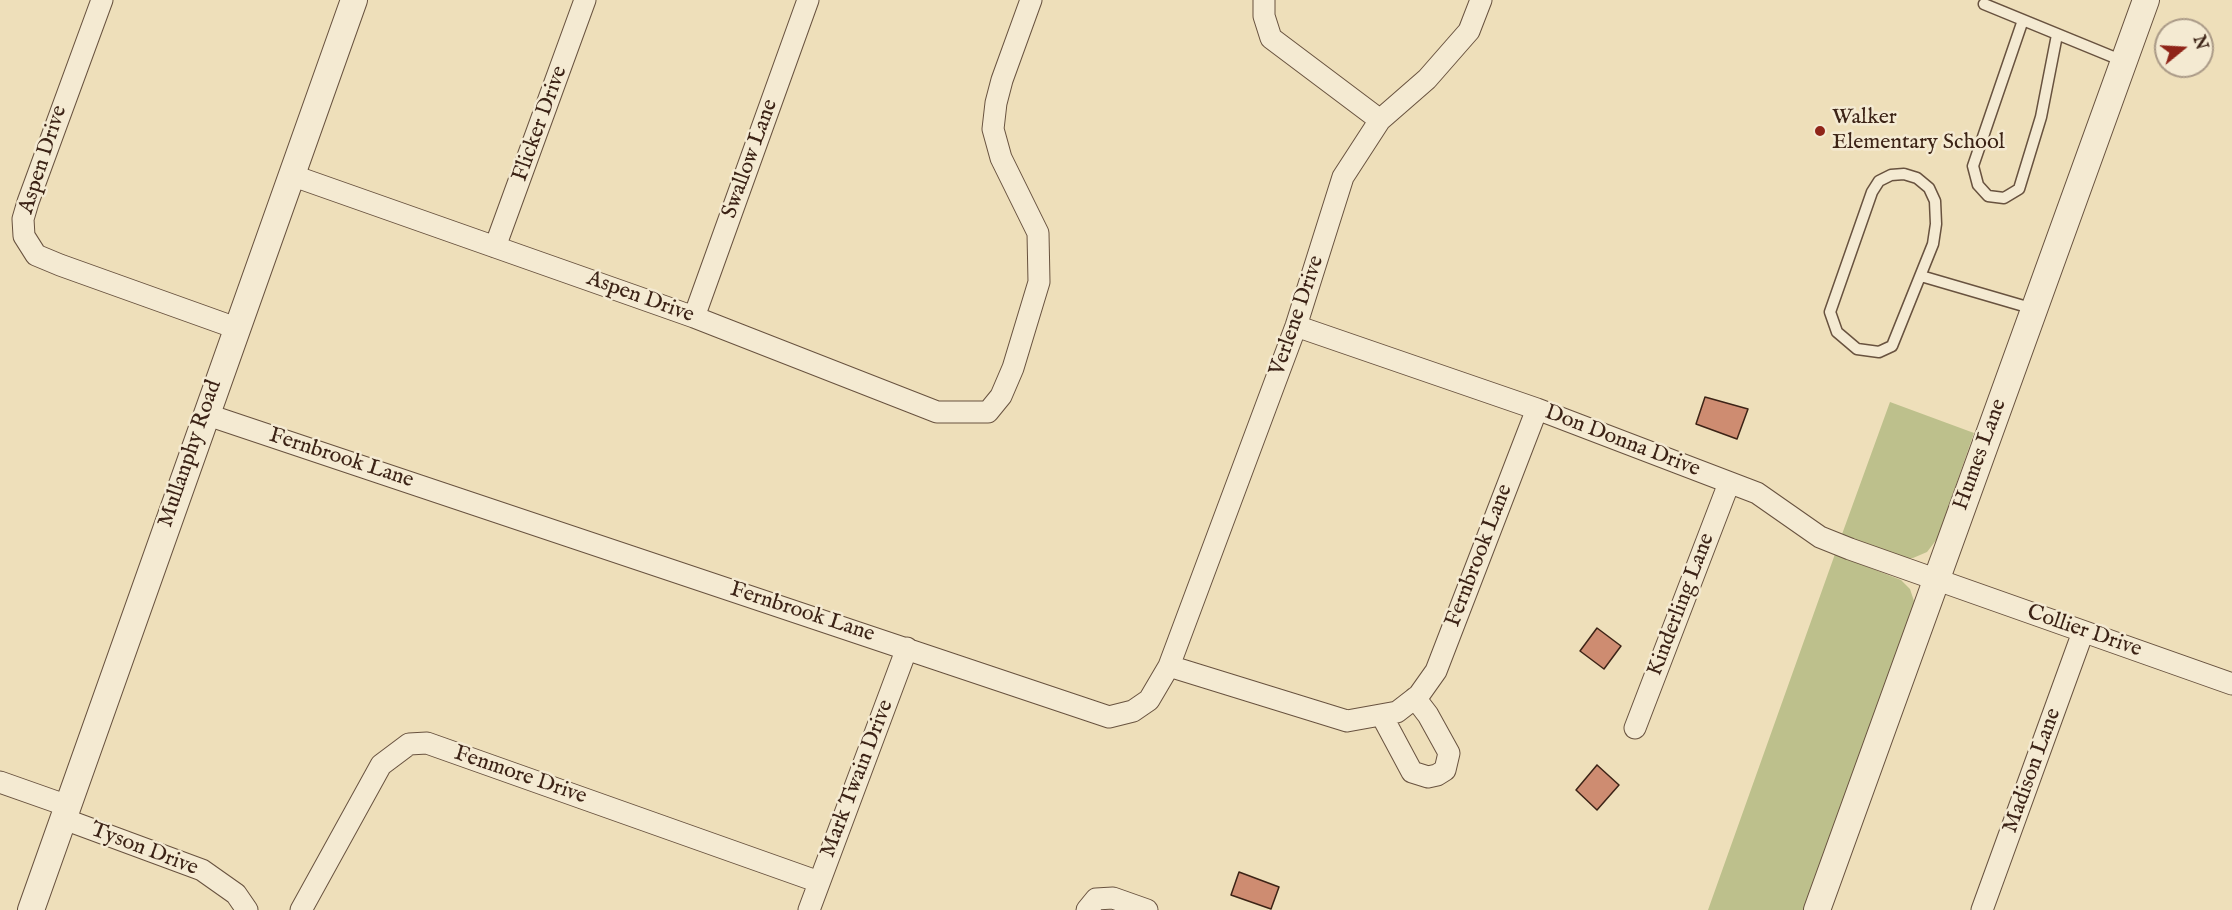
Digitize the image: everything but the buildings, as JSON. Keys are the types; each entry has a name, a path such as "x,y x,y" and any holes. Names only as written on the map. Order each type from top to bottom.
{"street":[{"name":"Aspen Drive","path":"102,0 28,202 23,219 24,236 36,255 60,266 236,328"},
{"name":"Mullanphy Road","path":"31,910 205,414 354,0"},
{"name":"Flicker Drive","path":"495,247 585,0"},
{"name":"Swallow Lane","path":"694,317 808,0"},
{"name":"Aspen Drive","path":"291,175 694,317 937,412 988,412 1001,396 1013,368 1039,282 1038,233 1001,158 993,129 998,95 1031,0"},
{"path":"1264,0 1264,16 1271,38 1380,120"},
{"name":"Verlene Drive","path":"1169,666 1296,327 1343,177 1380,120 1427,79 1469,31 1481,0"},
{"name":"Humes Lane","path":"1817,910 2146,0"},
{"name":"Don Donna Drive","path":"1296,327 1537,409 1757,493 1820,537 1936,580"},
{"name":"Fernbrook Lane","path":"205,414 1109,717 1133,711 1149,700 1169,666 1347,721 1397,712 1415,698 1436,671 1537,409"},
{"name":"Kinderling Lane","path":"1635,728 1729,483"},
{"name":"Collier Drive","path":"1936,580 2232,684"},
{"name":"Madison Lane","path":"1982,910 2083,632"},
{"name":"Mark Twain Drive","path":"809,910 907,648"},
{"path":"1382,716 1412,772 1428,777 1437,775 1445,770 1449,753 1428,715 1415,698"},
{"name":"Fenmore Drive","path":"301,910 381,765 409,744 427,743 819,882"},
{"name":"Tyson Drive","path":"0,782 66,813 202,870 236,894 247,910"},
{"path":"1091,905 1113,898 1147,910"}],"lane":[{"path":"1984,4 2124,61"},
{"path":"2023,20 1973,166 1978,185 1988,196 2004,198 2019,189 2041,117 2057,34"},
{"path":"1904,174 1917,178 1929,188 1935,201 1935,234 1921,276 1898,336 1886,350 1879,352 1857,349 1837,332 1830,312 1861,219 1872,192 1880,181 1891,175 1904,174"},
{"path":"1921,276 2034,309"}],"green space":[{"path":"1890,402 1974,433 1937,539 1927,552 1913,558 1901,558 1841,537"},
{"path":"1835,554 1901,580 1910,589 1914,601 1807,910 1708,910"}],"place":[{"name":"Walker Elementary School","path":"1820,131"}]}
